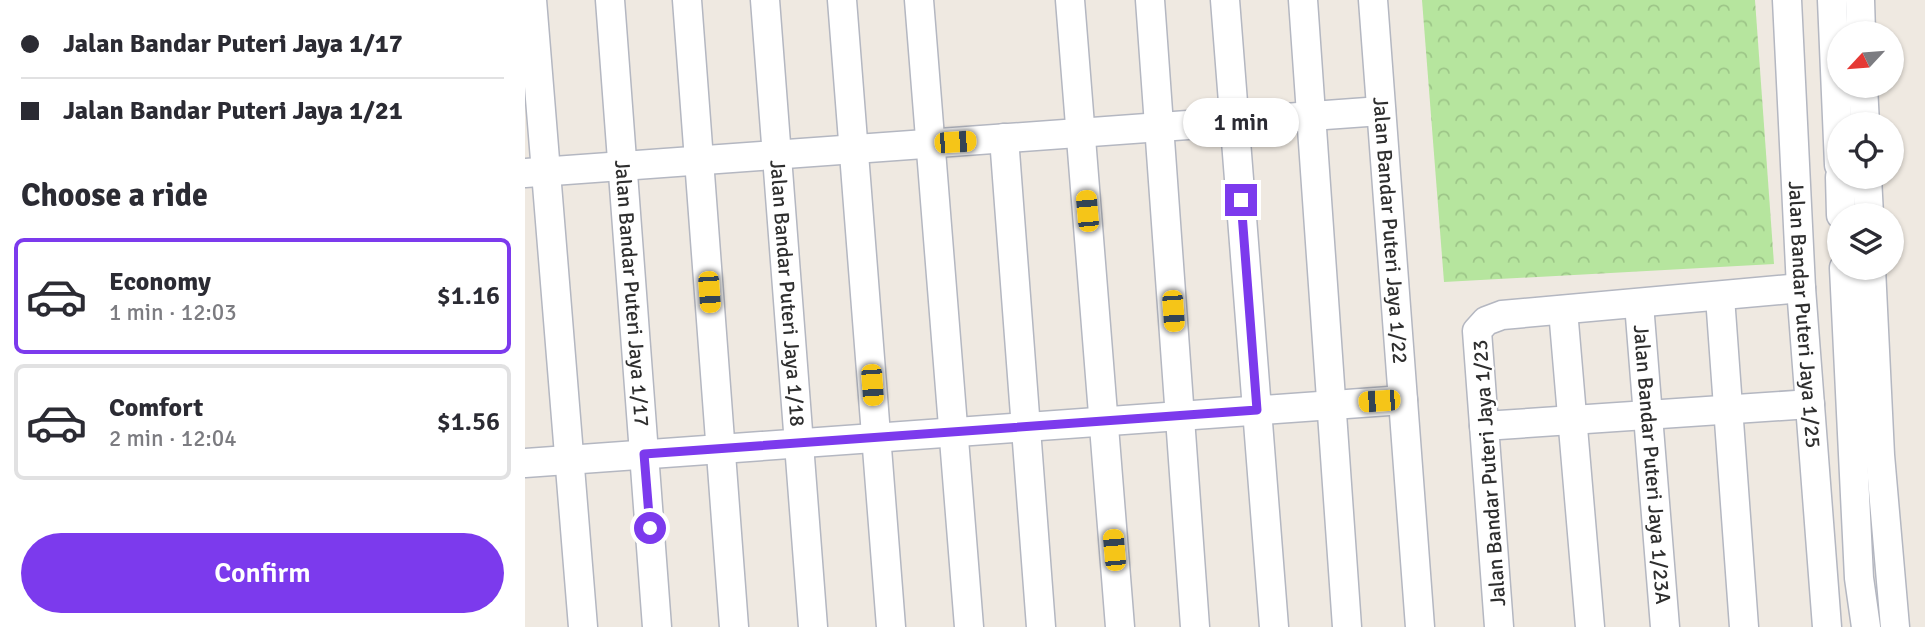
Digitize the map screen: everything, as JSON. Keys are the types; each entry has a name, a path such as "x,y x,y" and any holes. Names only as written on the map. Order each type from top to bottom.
{"street":[{"path":"532,0 535,173 569,460 583,627"},
{"name":"Jalan Bandar Puteri Jaya 1/17","path":"610,0 657,627"},
{"path":"687,0 734,627"},
{"name":"Jalan Bandar Puteri Jaya 1/18","path":"765,0 813,627"},
{"path":"842,0 891,627"},
{"path":"919,0 969,627"},
{"path":"1070,0 1119,627"},
{"path":"1150,0 1195,627"},
{"path":"1225,0 1274,627"},
{"path":"1303,0 1347,627"},
{"name":"Jalan Bandar Puteri Jaya 1/22","path":"1373,0 1420,627"},
{"name":"Jalan Bandar Puteri Jaya 1/25","path":"1787,0 1801,288 1826,627"},
{"path":"1832,0 1837,112"},
{"path":"1860,0 1861,21"},
{"path":"535,173 1381,111"},
{"path":"1004,138 1041,627"},
{"path":"1845,280 1859,578 1866,627"},
{"path":"1872,280 1880,455 1895,627"},
{"path":"1591,627 1563,310 1801,288"},
{"path":"1720,297 1744,627"},
{"name":"Jalan Bandar Puteri Jaya 1/23A","path":"1639,304 1665,627"},
{"name":"Jalan Bandar Puteri Jaya 1/23","path":"1499,627 1477,331 1486,321 1502,315 1563,310"},
{"path":"525,463 1403,400"},
{"path":"1484,426 1809,404"}],"green space":[{"path":"1422,0 1755,0 1774,264 1444,282"}],"route":[{"path":"650,528 644,454 1257,410 1241,200"}]}
